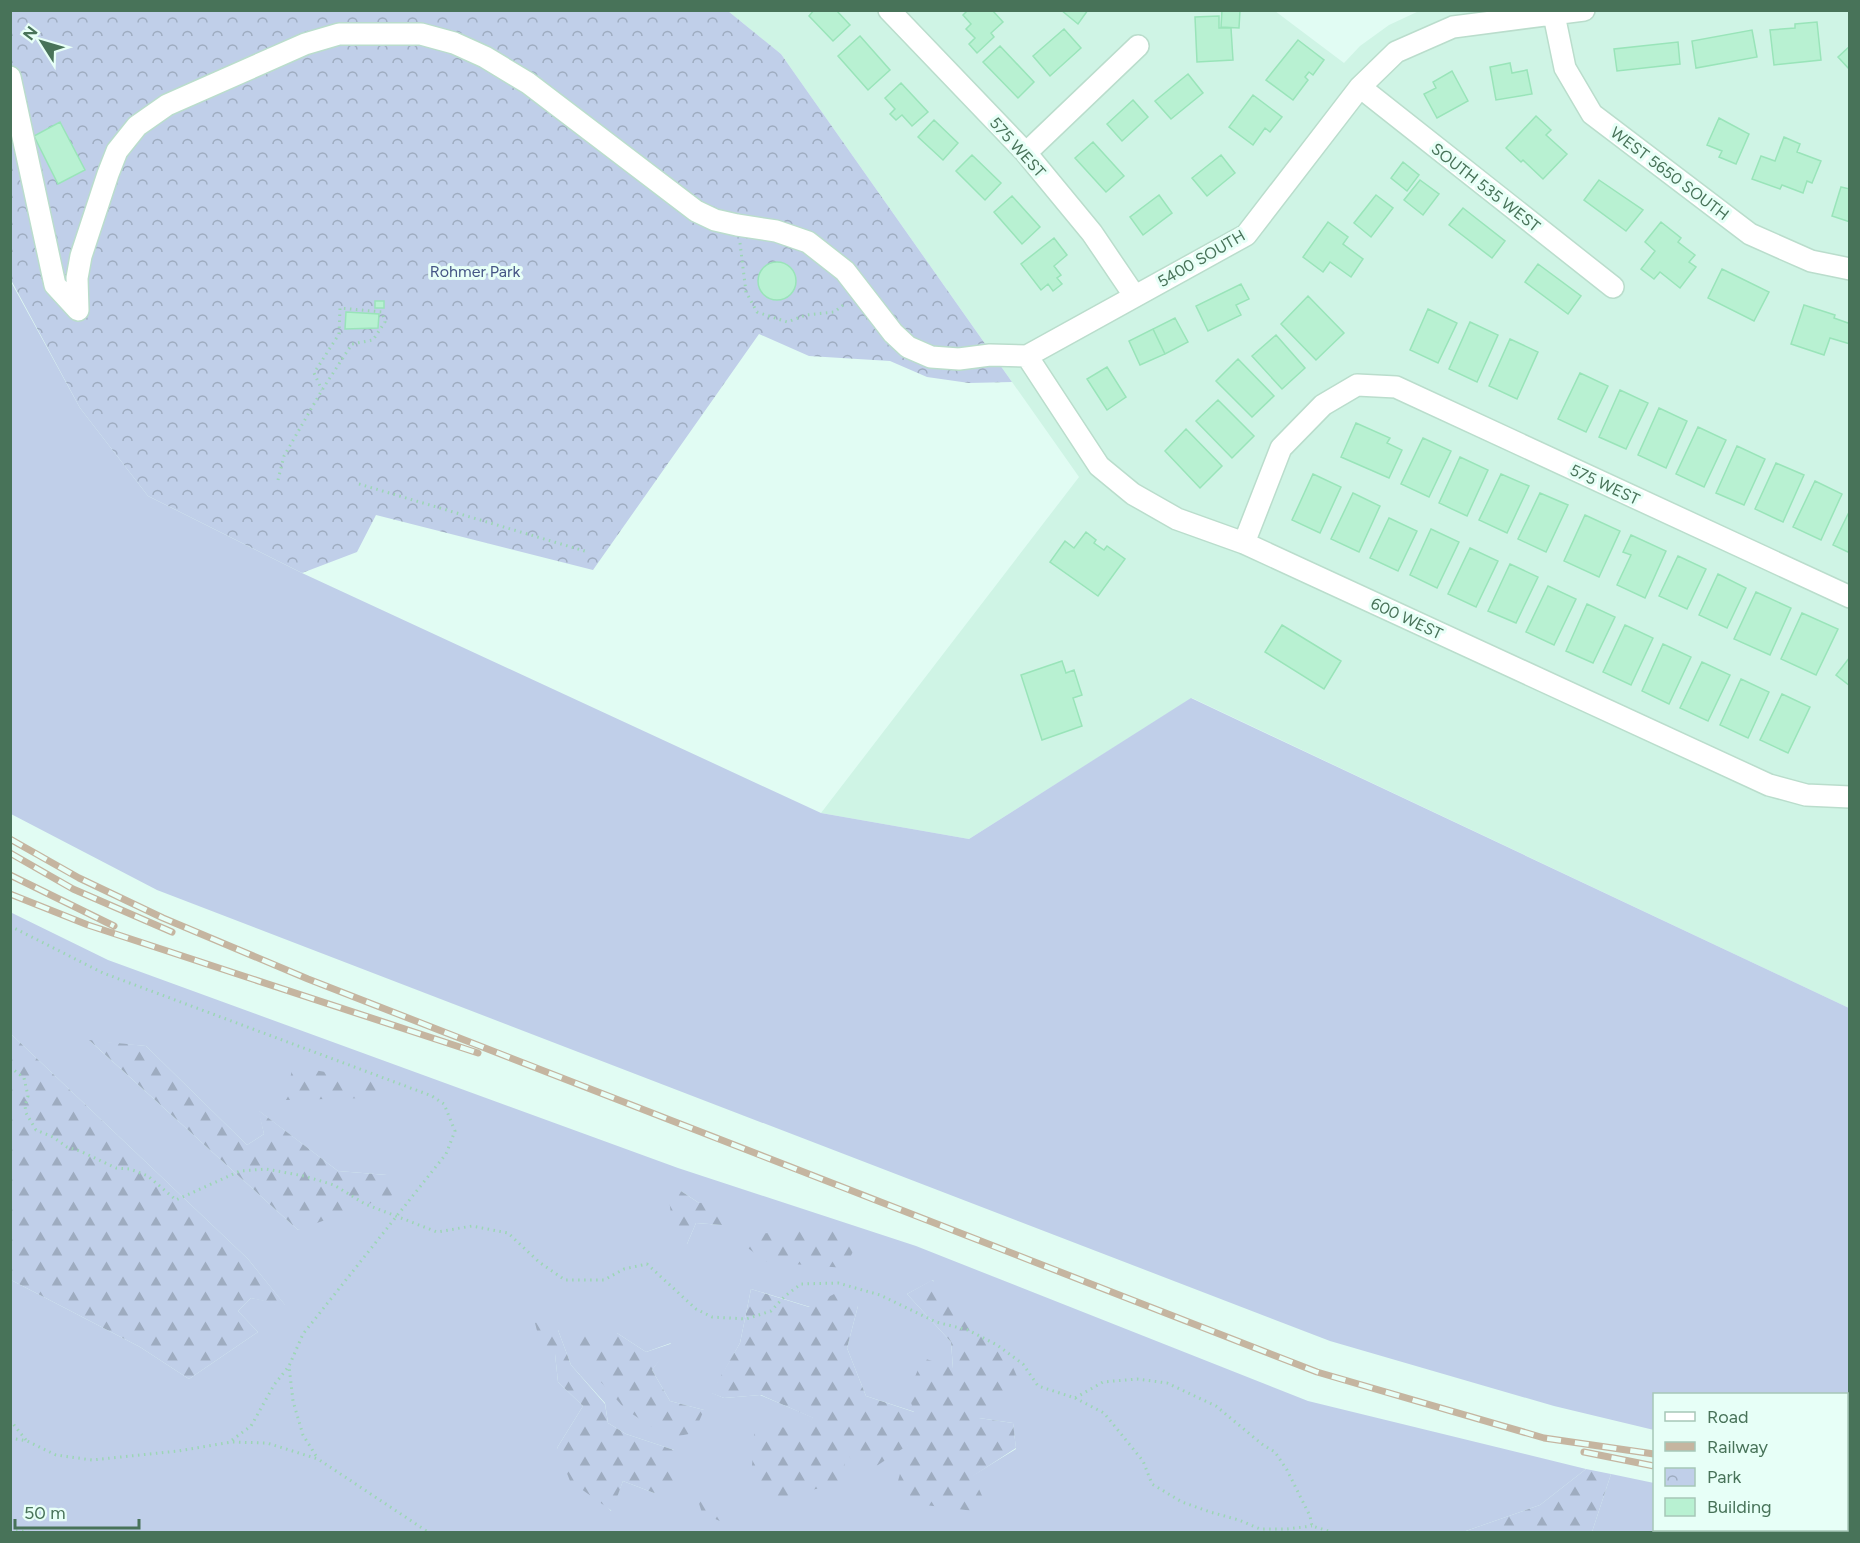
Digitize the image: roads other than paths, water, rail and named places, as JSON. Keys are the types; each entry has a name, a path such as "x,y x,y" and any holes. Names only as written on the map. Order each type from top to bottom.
{"street":[{"name":"575 WEST","path":"890,10 1026,153 1092,233 1134,296"},
{"name":"5400 SOUTH","path":"1027,356 1246,235 1360,87 1396,52 1453,27 1553,12 1584,10"},
{"name":"WEST 5650 SOUTH","path":"1553,12 1565,68 1592,114 1750,234 1811,261 1850,269"},
{"path":"10,76 55,285 78,310 77,278 81,256 117,151 137,126 167,105 304,44 339,34 421,34 454,43 484,57 528,83 696,211 715,219 776,231 808,242 845,271 893,333 908,347 931,357 959,359 1027,356"},
{"path":"1026,153 1138,46"},
{"name":"SOUTH 535 WEST","path":"1360,87 1613,287"},
{"name":"600 WEST","path":"1027,356 1099,466 1133,494 1177,519 1244,543 1769,785 1806,795 1848,797"},
{"name":"575 WEST","path":"1244,543 1281,448 1323,405 1357,385 1396,387 1850,597"}],"railway":[{"path":"10,839 79,878 163,918 308,979 1317,1372 1544,1438 1653,1454"},
{"path":"10,853 73,889 172,932"},
{"path":"10,875 114,926"},
{"path":"10,894 88,925 478,1053"},
{"path":"1584,1452 1653,1466"}],"park label":[{"name":"Rohmer Park","path":"475,271"}]}
